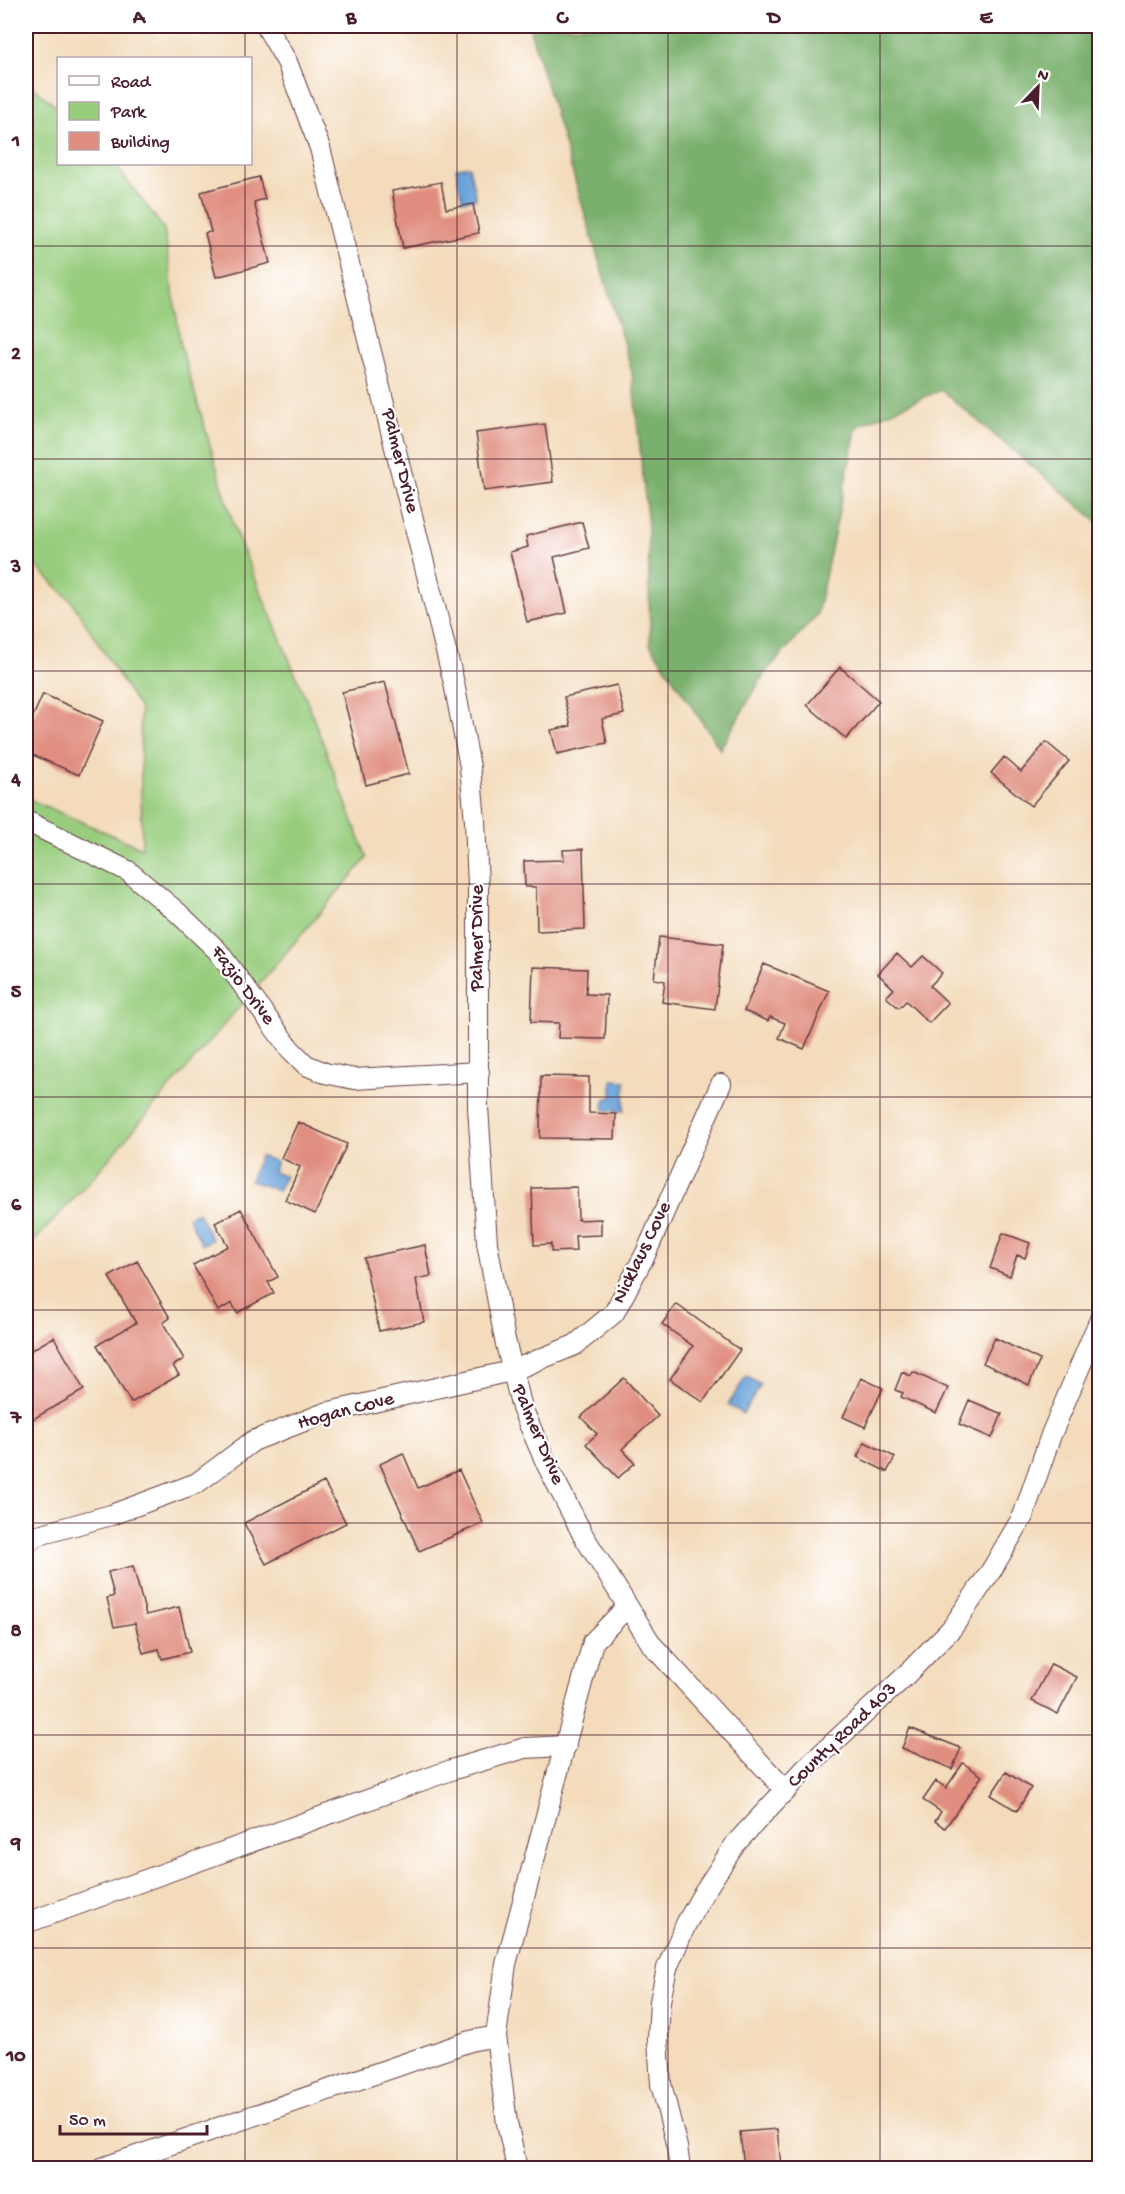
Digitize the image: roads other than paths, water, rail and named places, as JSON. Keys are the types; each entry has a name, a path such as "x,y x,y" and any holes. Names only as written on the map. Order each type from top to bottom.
{"street":[{"name":"Palmer Drive","path":"266,26 287,62 320,148 454,683 470,768 476,821 478,885 478,1107 487,1243 512,1371 522,1408 583,1535 659,1654 786,1791"},
{"name":"Fazio Drive","path":"26,821 128,871 177,912 217,950 290,1049 306,1065 325,1073 354,1079 479,1072"},
{"name":"Nicklaus Cove","path":"512,1371 575,1345 614,1313 645,1255 721,1084"},
{"name":"County Road 403","path":"680,2169 677,2147 661,2084 658,2040 660,2001 667,1968 686,1924 736,1843 805,1769 902,1679 952,1628 991,1571 1023,1516 1051,1435 1100,1319"},
{"name":"Hogan Cove","path":"26,1544 35,1536 111,1515 197,1483 254,1441 326,1413 512,1371"},
{"path":"517,2169 507,2123 496,2036 507,1964 593,1642 627,1607"},
{"path":"26,1923 452,1770 525,1748 566,1746"},
{"path":"102,2169 470,2041 496,2036"}],"water":[{"path":"469,166 476,199 462,201 456,168"},
{"path":"612,1080 625,1081 624,1111 604,1110 605,1098 612,1098"},
{"path":"260,1156 277,1162 273,1172 285,1176 278,1191 250,1180"},
{"path":"198,1212 212,1240 202,1245 188,1217"},
{"path":"746,1376 761,1385 743,1414 728,1405"}]}
